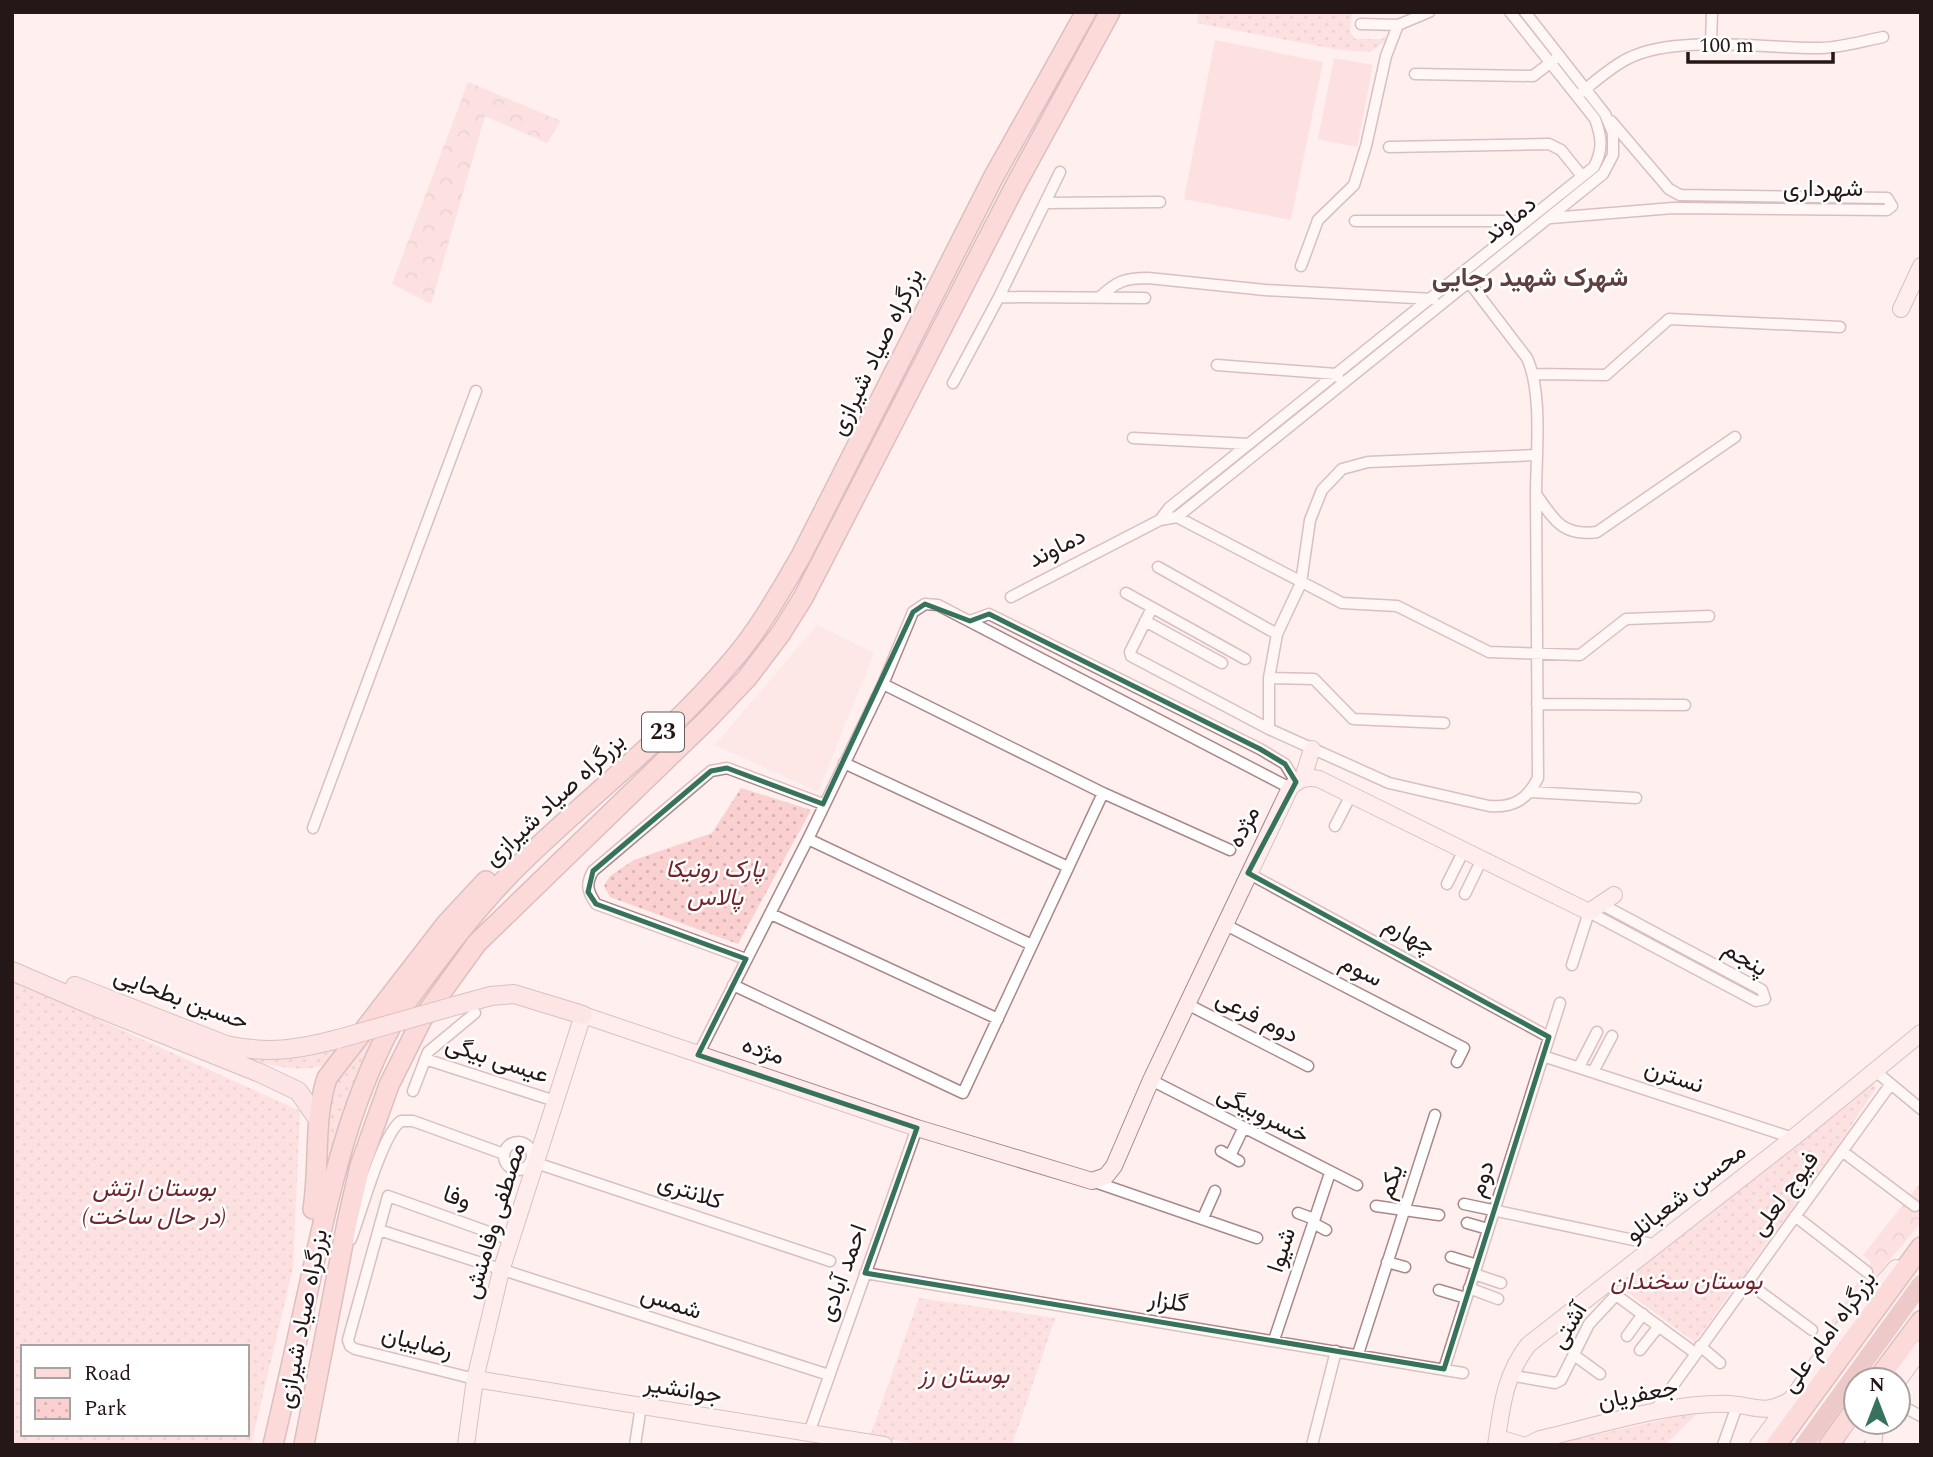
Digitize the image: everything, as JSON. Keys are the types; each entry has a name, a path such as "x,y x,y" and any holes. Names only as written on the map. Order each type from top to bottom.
{"highway":[{"path":"993,178 1075,12"},
{"name":"بزرگراه صیاد شیرازی","path":"273,1445 327,1200 358,1100 388,1030 479,906 575,812 693,705 733,661 766,615 802,556 993,178 1087,12"},
{"name":"بزرگراه صیاد شیرازی","path":"306,1442 360,1166 389,1085 422,1019 477,943 709,718 747,678 781,633 803,598 1007,200 1110,12"},
{"path":"313,1269 312,1216 317,1185 317,1118 327,1078 446,924 471,896 514,855 575,812"},
{"name":"بزرگراه امام علی","path":"1764,1444 1921,1247"},
{"path":"1887,1366 1921,1321"},
{"path":"1829,1445 1842,1427"}],"main road":[{"path":"1901,309 1921,267"},
{"name":"مژده","path":"466,1009 491,996 514,994 531,997 917,1128 1092,1181 1105,1176 1114,1166 1151,1080 1248,873 1297,783 1312,749"},
{"path":"1297,783 1319,779 1482,859 1601,903"},
{"name":"حسین بطحایی","path":"12,963 226,1045 267,1052 287,1051 466,1009"},
{"path":"12,971 298,1091 317,1118"},
{"name":"مصطفی وفامنش","path":"466,1445 475,1380 531,1160 555,1101 583,1015"},
{"name":"محسن شعبانلو","path":"1497,1444 1509,1375 1528,1345 1793,1138 1921,1033"},
{"path":"1764,1444 1792,1399 1846,1324 1921,1240"},
{"name":"جوانشیر","path":"475,1380 884,1445"},
{"path":"1764,1444 1759,1410 1782,1405 1792,1399"},
{"name":"جعفریان","path":"1528,1445 1540,1439 1653,1413 1693,1407 1737,1405 1759,1410"},
{"path":"1497,1444 1502,1439 1522,1445"}],"street":[{"path":"1361,24 1398,25 1429,12"},
{"name":"دماوند","path":"1465,278 1527,220 1594,167 1601,152 1601,135 1581,93 1555,60 1510,12"},
{"name":"دماوند","path":"1525,12 1555,60"},
{"path":"1711,44 1712,12"},
{"path":"1301,266 1318,220 1353,185 1366,146 1386,56 1398,25"},
{"path":"1581,93 1630,57 1661,48 1711,44 1823,48 1883,37"},
{"path":"1415,74 1533,76 1555,60"},
{"name":"دماوند","path":"1012,597 1160,520 1177,517 1435,302 1549,218 1603,174 1613,155 1613,133 1605,114 1581,93"},
{"path":"1605,114 1674,193 1673,208"},
{"path":"1389,147 1549,144 1562,150 1582,176"},
{"path":"953,383 999,297 1060,172"},
{"name":"شهرداری","path":"1549,218 1673,208 1887,210 1892,204 1887,198 1674,193"},
{"path":"1713,196 1713,210"},
{"path":"1045,203 1160,202"},
{"path":"1355,220 1527,220"},
{"path":"1100,297 1114,284 1130,278 1148,278 1265,290 1435,302"},
{"path":"1152,608 1130,652 1131,656 1269,729 1389,783 1489,806 1505,807 1519,802 1531,792 1538,778 1534,374 1527,358 1465,278"},
{"path":"999,297 1145,298"},
{"path":"1534,374 1606,375 1670,319 1840,327"},
{"path":"1217,365 1340,379"},
{"name":"دماوند","path":"1160,520 1169,508 1249,444 1340,379"},
{"path":"313,828 476,391"},
{"path":"1536,494 1555,520 1567,530 1582,534 1597,532 1735,437"},
{"path":"1133,438 1249,444"},
{"path":"1269,729 1269,678 1277,634 1301,583 1310,520 1322,490 1342,469 1368,463 1536,455"},
{"path":"1177,517 1342,603 1397,606 1489,652 1580,654 1626,618 1709,616"},
{"path":"1158,567 1277,634"},
{"path":"1126,593 1245,659"},
{"path":"698,1055 808,839 883,684 914,612 925,604 938,605 1297,783"},
{"path":"970,621 989,614 1260,749 1285,764 1297,783"},
{"path":"1145,621 1222,663"},
{"path":"1269,678 1314,679 1353,719 1444,723"},
{"path":"883,684 1102,793 1230,850"},
{"path":"1537,704 1685,705"},
{"path":"844,763 1068,867"},
{"path":"746,959 596,904 588,892 588,880 593,871 711,771 718,768 727,768 823,804"},
{"path":"1531,792 1636,798"},
{"path":"733,985 963,1093 1102,793"},
{"path":"1335,827 1351,795"},
{"path":"808,839 1032,945"},
{"path":"1447,884 1464,850"},
{"path":"1465,894 1482,859"},
{"name":"چهارم","path":"1248,873 1549,1037"},
{"path":"1572,965 1601,903"},
{"name":"پنجم","path":"1601,903 1762,990 1765,999 1756,1001 1601,903"},
{"path":"771,914 998,1018"},
{"name":"سوم","path":"1224,925 1464,1048 1457,1062"},
{"name":"دوم","path":"1444,1369 1560,1003"},
{"name":"دوم فرعی","path":"1186,1004 1308,1066"},
{"path":"413,1091 428,1052 466,1009"},
{"path":"1579,1067 1597,1032"},
{"path":"1593,1072 1612,1036"},
{"name":"نسترن","path":"1543,1056 1793,1138"},
{"name":"عیسی بیگی","path":"425,1059 555,1101"},
{"path":"1874,1070 1921,1109"},
{"name":"خسروبیگی","path":"1151,1080 1357,1185"},
{"name":"فیوج لعلی","path":"1653,1413 1890,1085"},
{"name":"یکم","path":"1358,1354 1435,1115"},
{"path":"338,1274 370,1180 393,1129 401,1121 407,1120 504,1154"},
{"name":"احمد آبادی","path":"808,1433 917,1128"},
{"path":"1230,1156 1243,1129"},
{"path":"504,1154 513,1143 531,1160"},
{"path":"1843,1151 1915,1206"},
{"path":"504,1154 508,1166 531,1160"},
{"name":"کلانتری","path":"531,1160 830,1261"},
{"name":"شیوا","path":"1274,1340 1329,1173"},
{"name":"مژده","path":"1092,1181 1257,1238"},
{"path":"1203,1218 1214,1191"},
{"name":"وفا","path":"379,1230 388,1196 511,1240"},
{"path":"1464,1204 1657,1245"},
{"path":"1376,1206 1438,1215"},
{"path":"1297,1213 1326,1230"},
{"path":"1795,1216 1867,1272"},
{"path":"1466,1223 1488,1229"},
{"name":"شمس","path":"379,1230 829,1375"},
{"name":"رضاییان","path":"379,1230 348,1339 350,1346 475,1380"},
{"path":"1451,1257 1502,1283"},
{"path":"1387,1262 1405,1267"},
{"name":"گلزار","path":"865,1273 1463,1373"},
{"path":"1747,1282 1812,1330"},
{"path":"1439,1290 1498,1299"},
{"name":"آشتی","path":"1509,1375 1555,1383 1561,1380 1589,1324 1616,1295 1643,1314"},
{"path":"1626,1336 1643,1314 1720,1363"},
{"path":"1640,1350 1658,1326"},
{"path":"1312,1445 1336,1351"},
{"path":"1574,1355 1600,1374"},
{"path":"1674,1382 1678,1399 1693,1407"},
{"path":"1723,1445 1737,1405"},
{"path":"635,1445 640,1406"}],"highlighted area":[{"path":"925,604 970,621 989,614 1285,764 1296,782 1248,873 1549,1037 1444,1369 865,1273 917,1128 698,1055 746,959 596,904 588,892 593,871 711,771 727,768 823,804 913,612"}],"shaded area":[{"path":"817,625 874,653 818,792 715,745"}],"green space":[{"path":"1199,12 1352,12 1350,32 1355,39 1382,39 1386,36 1386,41 1370,52 1340,50 1197,23"},
{"path":"1215,40 1323,62 1291,220 1184,199"},
{"path":"1334,58 1373,65 1357,147 1318,139"},
{"path":"468,82 561,121 547,143 485,116 431,304 392,284"},
{"name":"پارک رونیکا پالاس","path":"741,788 811,810 738,944 610,897 604,886 610,876 634,860 712,833"},
{"name":"بوستان ارتش (در حال ساخت)","path":"12,980 300,1111 293,1268 251,1445 12,1445"},
{"path":"381,1031 321,1188 322,1101 349,1066 361,1037"},
{"path":"349,1042 329,1062 308,1068 283,1067 236,1054 266,1058 293,1057"},
{"name":"بوستان سخندان","path":"1872,1081 1876,1088 1841,1141 1695,1342 1616,1284"},
{"path":"1921,1182 1921,1223 1830,1330 1832,1320 1871,1263 1863,1255"},
{"name":"بوستان رز","path":"919,1298 1055,1318 1012,1445 922,1445 870,1436"},
{"path":"1699,1412 1665,1445 1548,1445"}],"waterway":[{"path":"1804,1445 1921,1284"}],"district":[{"name":"شهرک شهید رجایی","path":"1530,278"}]}
